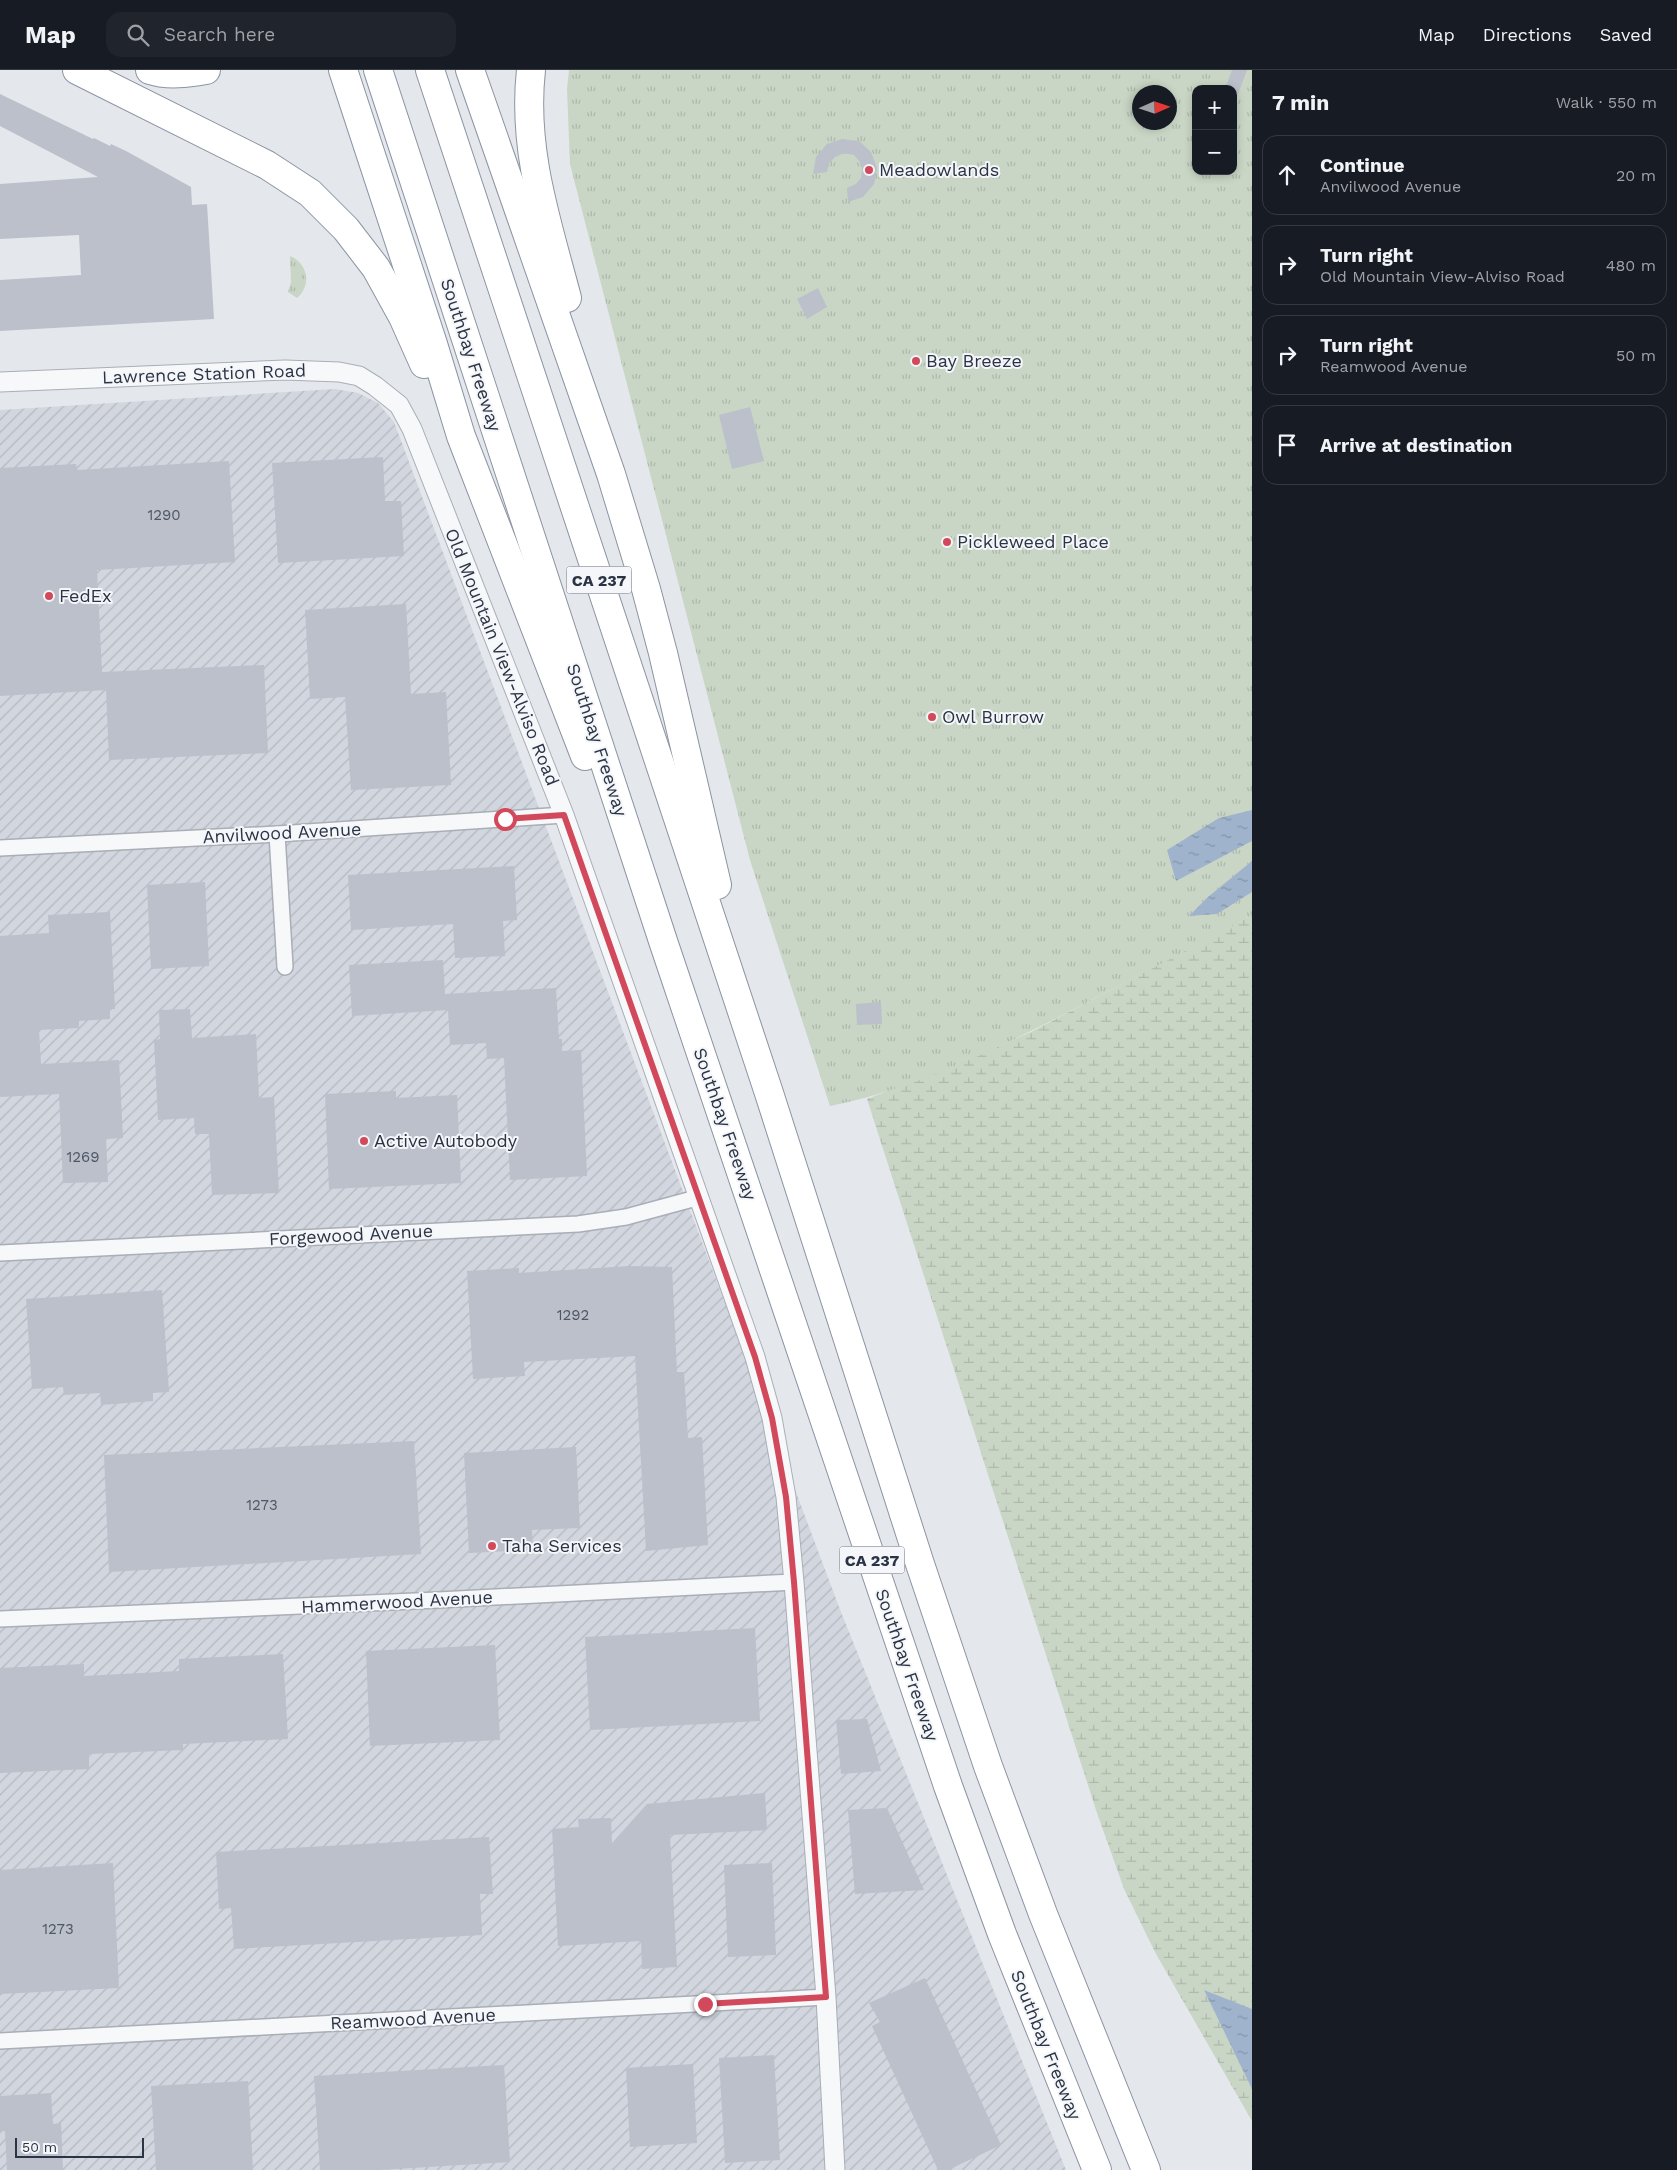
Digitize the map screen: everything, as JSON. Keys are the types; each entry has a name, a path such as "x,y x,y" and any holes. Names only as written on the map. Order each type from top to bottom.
{"highway":[{"path":"77,70 267,165 310,193 346,229 376,268 403,317 442,405 461,436"},
{"path":"150,70 157,73 185,74 206,70"},
{"path":"343,70 433,344 461,436 580,746 664,944"},
{"name":"Southbay Freeway","path":"378,70 664,944 948,1786 1002,1934 1097,2170"},
{"name":"CA 237","path":"430,70 768,1090 920,1564 988,1766 1043,1914 1146,2170"},
{"path":"470,70 612,474"},
{"path":"531,70 528,98 529,137 535,176 612,474 646,589 714,876 768,1090"}],"street":[{"name":"Lawrence Station Road","path":"0,382 285,370 339,372 359,376 375,386 399,406"},
{"name":"Old Mountain View-Alviso Road","path":"399,406 412,429 564,815 755,1357 772,1418 786,1497 794,1582 826,1997 835,2170"},
{"name":"Anvilwood Avenue","path":"0,848 277,834 564,815"},
{"path":"277,834 285,967"},
{"name":"Forgewood Avenue","path":"0,1253 578,1224 626,1217 700,1198"},
{"name":"Hammerwood Avenue","path":"0,1619 794,1582"},
{"name":"Reamwood Avenue","path":"0,2041 826,1997"}],"shaded area":[{"path":"335,389 358,393 378,403 394,422 841,1612 1066,2170 0,2170 0,410"}],"green space":[{"path":"569,70 1252,70 1252,915 1064,1014 966,1061 898,1088 830,1106 750,860 570,164 567,89"},
{"path":"290,256 301,264 306,275 305,287 297,298 288,292 291,282"},
{"path":"1252,915 1252,2121 1156,1954 1124,1889 1096,1810 867,1099 970,1059 1033,1031"}],"water":[{"path":"1252,810 1252,841 1176,881 1167,850 1219,818"},
{"path":"1252,861 1252,892 1217,914 1189,916 1208,897"},
{"path":"1204,1990 1252,2009 1252,2089"}],"building":[{"path":"1232,70 1247,70 1238,94 1237,85 1226,85"},
{"path":"0,94 93,139 126,151 191,187 192,205 207,204 214,319 0,331 0,280 81,275 79,235 0,239 0,184 98,177 0,126"},
{"name":"Meadowlands","path":"842,139 859,141 871,152 877,168 874,184 863,197 848,202 847,188 856,184 861,178 862,169 860,162 854,155 844,153 835,157 829,163 827,172 813,174 816,157 827,144"},
{"path":"818,288 827,307 807,319 797,299"},
{"path":"750,407 764,461 732,469 719,415"},
{"path":"383,457 385,501 401,501 404,556 278,563 272,463"},
{"path":"229,461 235,562 97,570 102,672 264,665 268,753 109,760 106,690 0,696 0,468 76,464 77,470"},
{"path":"406,604 411,694 446,692 451,785 351,790 345,697 310,699 305,610"},
{"path":"514,866 517,920 503,921 505,956 455,958 453,924 351,930 348,875"},
{"path":"205,882 209,966 151,969 147,885"},
{"path":"110,912 115,1009 110,1009 110,1019 79,1021 79,1028 39,1030 41,1064 119,1060 123,1138 106,1139 108,1182 63,1183 59,1094 0,1097 0,936 49,933 48,915"},
{"path":"443,960 445,994 556,988 559,1039 562,1039 562,1051 581,1050 587,1176 510,1180 504,1058 487,1059 486,1043 450,1045 448,1010 352,1016 349,965"},
{"path":"881,1002 882,1024 857,1025 856,1004"},
{"path":"190,1009 192,1038 256,1034 259,1098 274,1097 279,1193 212,1195 209,1134 195,1134 194,1118 158,1120 154,1040 160,1039 159,1010"},
{"path":"396,1091 396,1098 457,1095 461,1183 329,1189 325,1094"},
{"path":"630,1266 672,1267 677,1372 684,1372 688,1438 702,1437 708,1545 646,1551 635,1356 524,1362 525,1376 473,1379 467,1271 519,1268 519,1273"},
{"path":"162,1290 169,1392 153,1393 153,1401 101,1405 100,1393 64,1395 63,1387 32,1389 26,1299"},
{"path":"414,1441 421,1554 109,1572 104,1455"},
{"path":"576,1447 580,1528 532,1530 533,1550 469,1553 464,1453"},
{"path":"755,1628 760,1721 590,1730 585,1637"},
{"path":"495,1645 500,1740 370,1746 366,1651"},
{"path":"283,1654 288,1739 183,1744 183,1750 89,1754 89,1769 0,1773 0,1668 84,1664 84,1676 179,1671 179,1659"},
{"path":"867,1719 881,1771 841,1774 836,1720"},
{"path":"765,1793 767,1830 670,1835 677,1967 642,1969 641,1941 558,1946 552,1829 579,1827 578,1819 611,1818 612,1843 647,1804"},
{"path":"887,1808 924,1890 855,1894 848,1810"},
{"path":"489,1837 493,1894 480,1894 482,1935 234,1949 231,1908 219,1909 216,1852"},
{"path":"113,1863 119,1988 0,1994 0,1870"},
{"path":"772,1863 776,1955 728,1957 724,1865"},
{"path":"925,1978 1001,2145 948,2170 938,2170 872,2026 880,2022 869,2003"},
{"path":"774,2055 780,2160 725,2163 719,2058"},
{"path":"693,2064 697,2143 630,2147 626,2068"},
{"path":"504,2065 510,2162 379,2170 320,2170 314,2076"},
{"path":"248,2081 253,2170 156,2170 151,2086"},
{"path":"51,2093 53,2124 61,2123 63,2170 7,2170 5,2131 0,2131 0,2096"}],"place":[{"name":"Meadowlands","path":"869,170"},
{"name":"Bay Breeze","path":"916,361"},
{"name":"Pickleweed Place","path":"947,542"},
{"name":"FedEx","path":"49,596"},
{"name":"Owl Burrow","path":"932,717"},
{"name":"Active Autobody","path":"364,1141"},
{"name":"Taha Services","path":"492,1546"}],"route":[{"path":"505,819 564,815 755,1357 772,1418 786,1497 826,1997 705,2004"}]}
